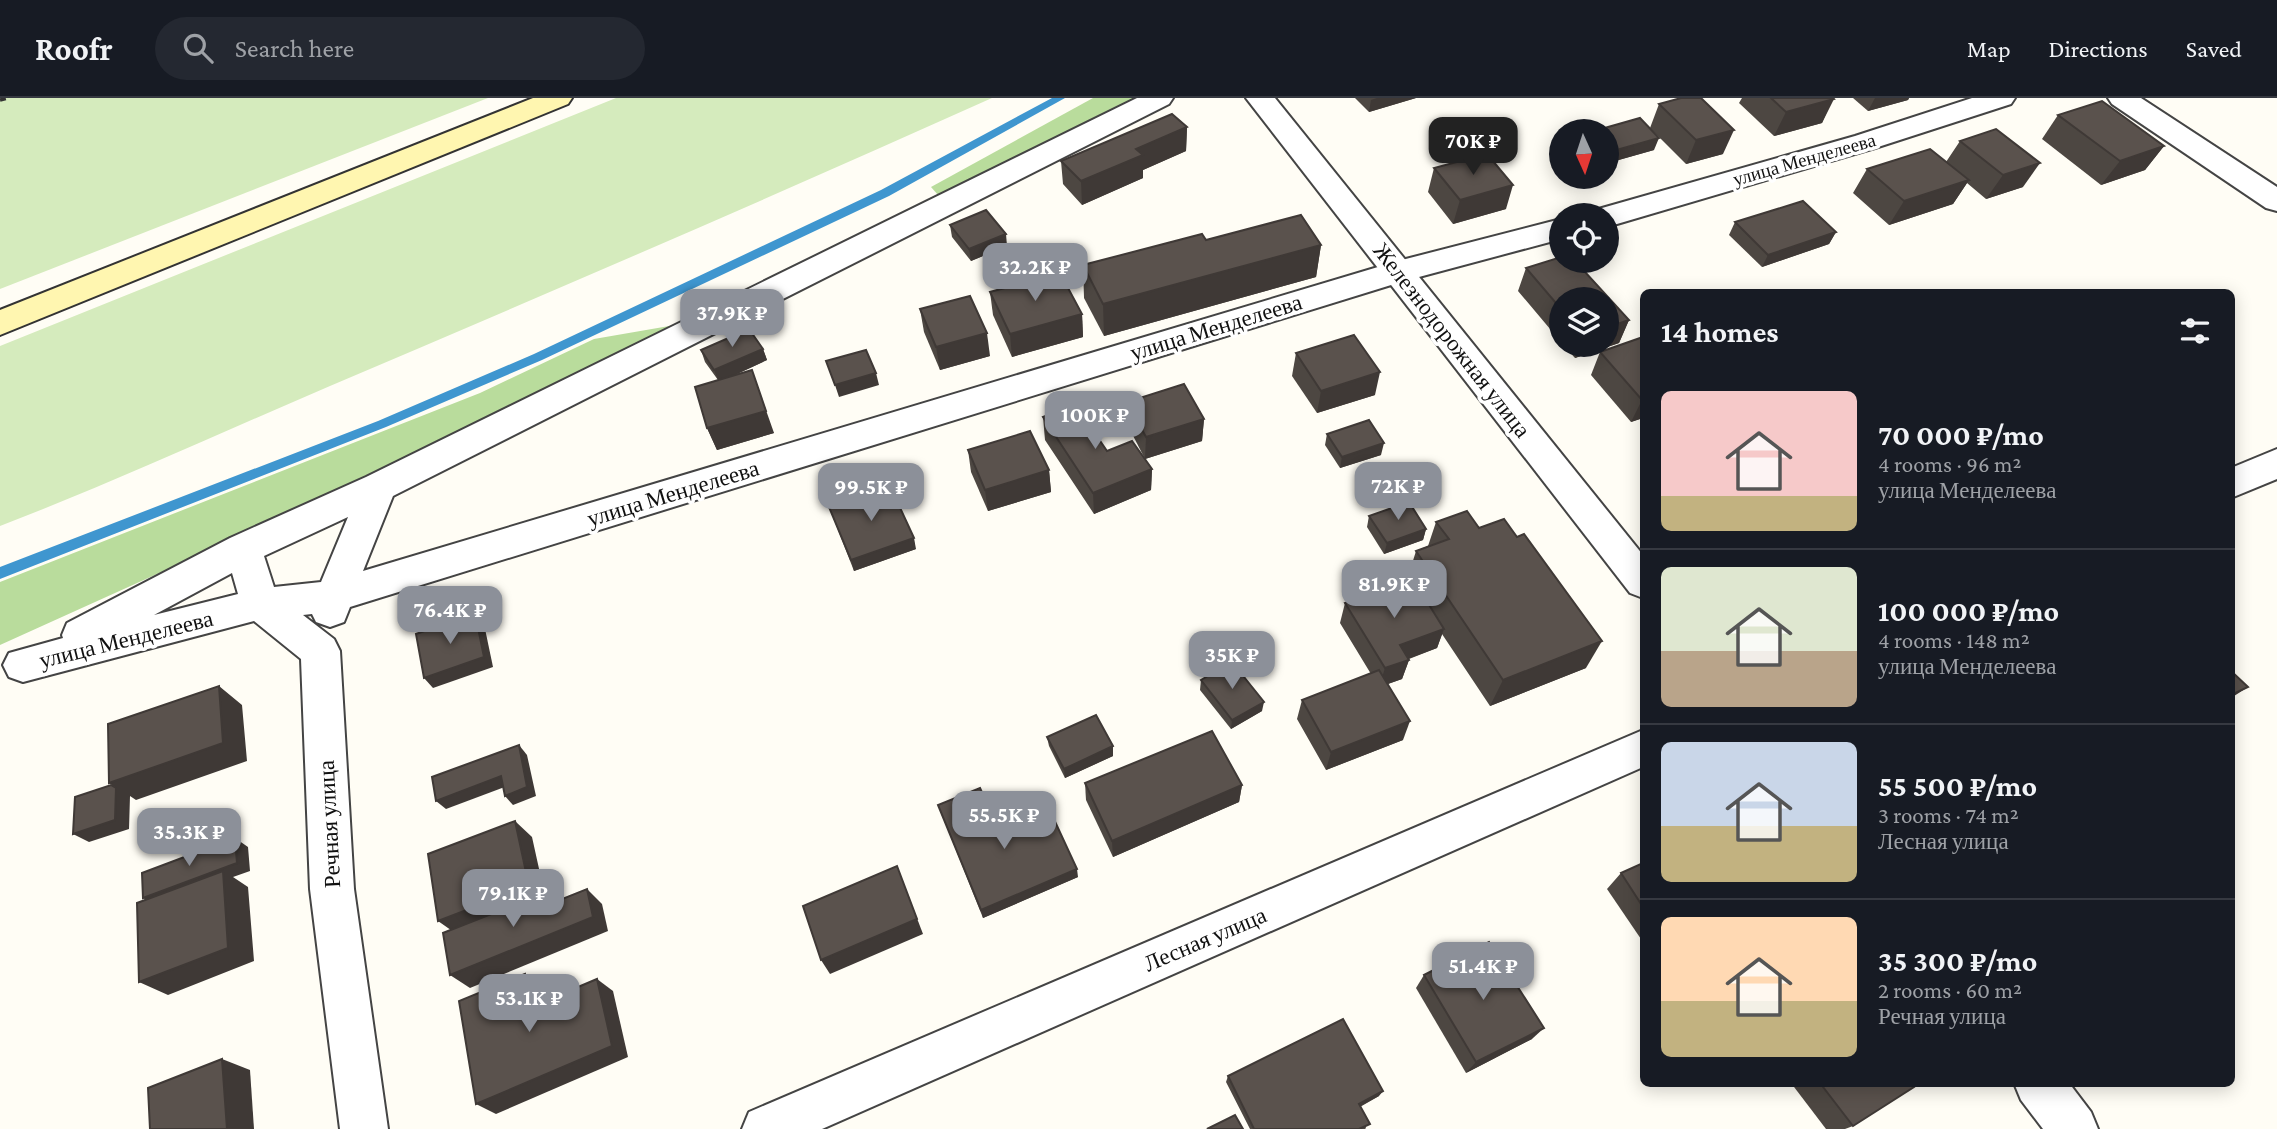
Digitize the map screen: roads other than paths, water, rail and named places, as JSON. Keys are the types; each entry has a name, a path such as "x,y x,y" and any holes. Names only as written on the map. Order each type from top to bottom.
{"main road":[{"path":"0,323 558,98"}],"street":[{"path":"11,669 243,549 379,487 1159,98"},
{"name":"Железнодорожная улица","path":"1260,98 1640,578"},
{"name":"улица Менделеева","path":"1619,213 1864,142 2001,98"},
{"path":"2122,98 2277,201"},
{"name":"улица Менделеева","path":"11,669 260,604 334,596 1398,272 1549,232"},
{"path":"2235,482 2277,463"},
{"name":"Речная улица","path":"364,1129 332,889 320,651 334,596 379,487"},
{"path":"243,549 260,604 320,651"},
{"name":"Лесная улица","path":"766,1129 1640,749"},
{"path":"2041,1087 2074,1129"}],"waterway":[{"path":"0,573 382,424 538,357 885,193 1060,98"}]}
